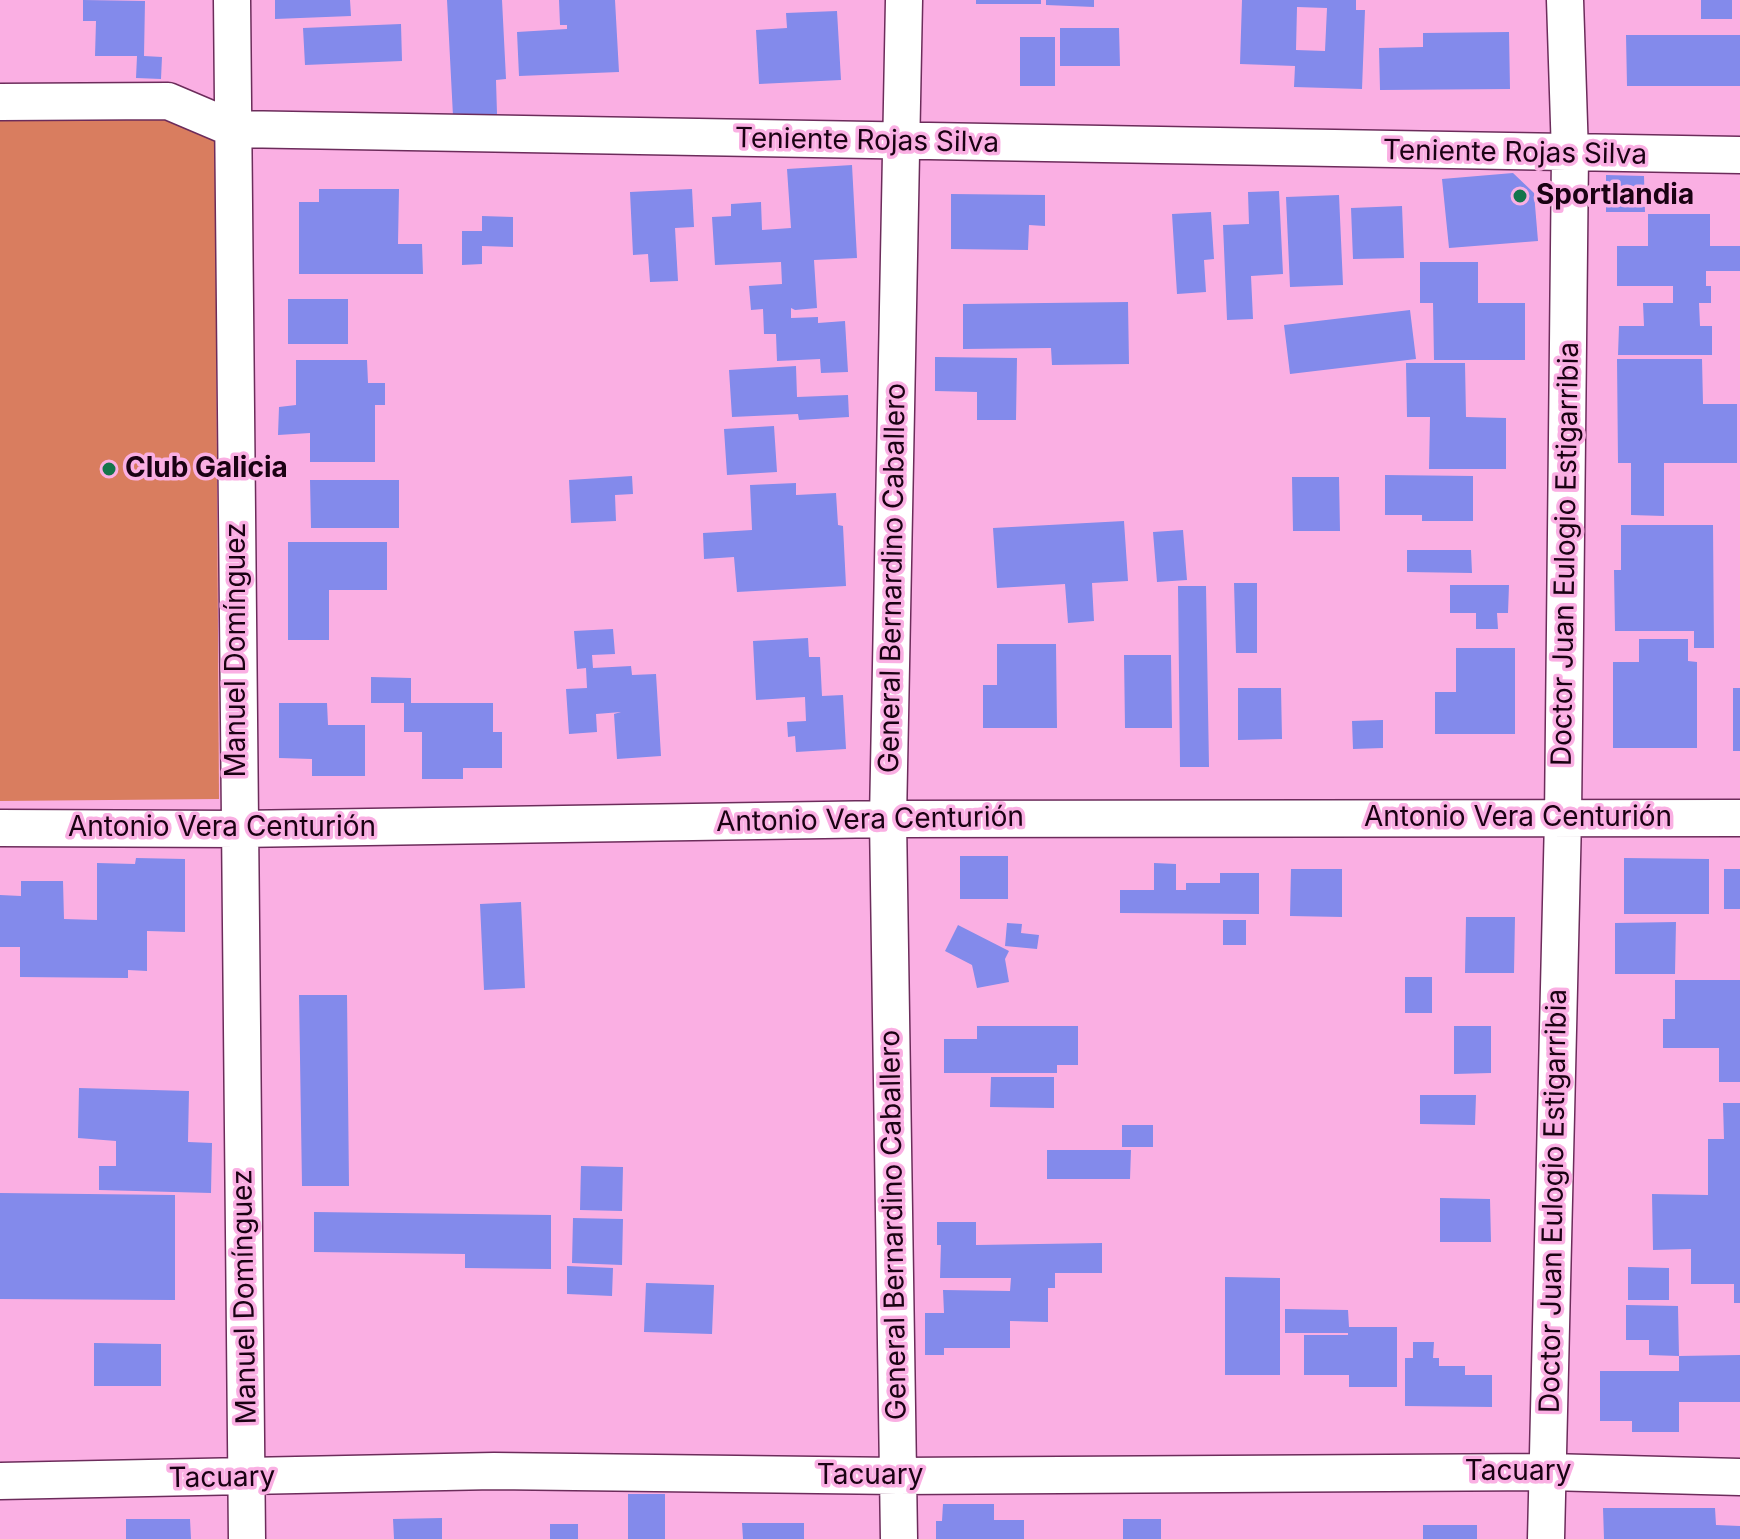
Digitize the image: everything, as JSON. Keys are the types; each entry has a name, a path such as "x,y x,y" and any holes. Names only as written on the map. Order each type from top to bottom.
{"street":[{"name":"Manuel Domínguez","path":"232,0 247,1539"},
{"name":"General Bernardino Caballero","path":"899,1539 888,819 904,0"},
{"name":"Doctor Juan Eulogio Estigarribia","path":"1546,1539 1563,818 1570,154 1565,0"},
{"name":"Teniente Rojas Silva","path":"0,102 168,101 234,129 1740,155"},
{"name":"Antonio Vera Centurión","path":"0,828 238,829 888,819 1740,818"},
{"name":"Tacuary","path":"0,1481 494,1471 898,1476 1548,1472 1740,1477"}],"shaded area":[{"name":"Club Galicia","path":"0,118 167,118 215,139 219,799 0,801"}],"building":[{"path":"83,0 145,1 144,56 162,57 161,79 136,78 137,56 95,56 96,21 83,21"},
{"path":"275,0 350,0 351,16 275,19"},
{"path":"447,0 502,0 506,79 496,80 497,114 453,116"},
{"path":"559,0 615,0 619,72 519,76 517,32 567,29 567,25 560,25"},
{"path":"976,0 1041,0 1041,4 976,4"},
{"path":"1046,0 1094,0 1094,7 1046,5"},
{"path":"1242,0 1356,0 1356,10 1365,10 1362,89 1294,87 1295,66 1240,64","holes":["1297,7 1327,8 1325,51 1296,50"]},
{"path":"1701,0 1732,0 1732,19 1701,19"},
{"path":"837,11 841,80 759,84 756,30 787,28 786,13"},
{"path":"401,24 402,61 305,65 303,28"},
{"path":"1060,28 1119,28 1120,66 1060,66"},
{"path":"1509,32 1510,89 1380,90 1379,48 1423,47 1423,33"},
{"path":"1626,35 1740,35 1740,86 1627,86"},
{"path":"1020,37 1055,37 1055,86 1020,86"},
{"path":"852,165 857,258 814,260 817,308 791,308 791,318 818,317 818,323 845,321 848,372 821,373 820,359 777,361 776,334 764,334 763,309 751,310 749,286 782,284 781,262 715,265 712,217 731,216 731,204 761,202 762,230 791,228 787,169"},
{"path":"1513,173 1534,193 1538,241 1449,248 1442,179"},
{"path":"1606,175 1644,176 1645,212 1606,212"},
{"path":"319,189 399,189 398,244 422,244 423,274 299,274 299,202 319,202"},
{"path":"692,189 694,227 675,228 678,281 650,282 648,254 633,255 630,192"},
{"path":"1279,191 1283,274 1251,276 1253,319 1227,320 1223,225 1249,224 1248,192"},
{"path":"951,194 1045,195 1045,226 1029,225 1028,250 951,249"},
{"path":"1339,195 1343,285 1290,287 1286,197"},
{"path":"1402,206 1404,258 1353,259 1351,208"},
{"path":"1211,212 1214,259 1204,260 1206,292 1177,294 1172,214"},
{"path":"1648,214 1710,214 1710,246 1740,246 1740,271 1706,271 1706,286 1711,286 1711,303 1699,303 1700,326 1712,326 1712,355 1618,355 1619,326 1644,326 1643,303 1673,303 1673,286 1617,286 1617,246 1648,246"},
{"path":"482,216 513,217 513,247 482,246 482,264 462,265 462,231 482,231"},
{"path":"1420,262 1478,262 1478,303 1525,303 1525,360 1434,360 1433,303 1420,303"},
{"path":"288,299 348,299 348,344 288,344"},
{"path":"1128,302 1129,364 1052,365 1051,348 963,349 963,304"},
{"path":"1410,310 1416,359 1290,374 1284,325"},
{"path":"935,357 1017,358 1016,420 977,420 977,392 935,391"},
{"path":"1617,359 1702,359 1703,404 1737,404 1737,463 1664,463 1664,516 1631,515 1631,463 1618,463"},
{"path":"296,360 367,360 368,383 385,383 385,405 375,405 375,462 310,462 310,433 278,435 279,407 296,405"},
{"path":"1406,363 1465,363 1466,417 1506,418 1506,469 1429,469 1430,417 1407,417"},
{"path":"796,366 797,397 848,395 849,417 799,420 798,414 732,417 729,370"},
{"path":"774,426 777,472 727,475 724,429"},
{"path":"1385,475 1473,476 1473,521 1422,521 1422,515 1385,515"},
{"path":"632,476 633,494 615,495 616,521 571,523 569,480"},
{"path":"1292,477 1339,477 1340,531 1293,531"},
{"path":"310,480 399,480 399,528 311,528"},
{"path":"796,483 796,495 836,493 838,525 843,526 846,586 737,592 734,557 704,559 703,533 752,530 750,485"},
{"path":"1124,521 1128,581 1092,583 1094,621 1068,623 1065,584 997,588 993,528"},
{"path":"1621,525 1713,525 1714,648 1694,648 1694,631 1615,631 1614,570 1621,570"},
{"path":"1183,530 1187,580 1157,582 1153,532"},
{"path":"288,542 387,542 387,590 329,590 329,640 288,640"},
{"path":"1407,550 1471,550 1472,573 1407,572"},
{"path":"1234,583 1257,583 1257,653 1236,653"},
{"path":"1450,585 1509,585 1508,613 1497,613 1498,629 1476,629 1476,613 1450,613"},
{"path":"1178,586 1206,586 1209,767 1180,767"},
{"path":"613,629 615,654 592,655 593,668 631,666 632,675 656,674 661,756 617,759 614,714 621,712 596,714 597,732 569,734 566,689 587,688 586,668 577,669 574,631"},
{"path":"808,638 809,657 820,657 822,696 843,695 846,749 796,752 795,736 788,737 787,722 806,721 805,697 756,700 753,641"},
{"path":"1639,639 1688,639 1688,661 1697,662 1697,748 1613,748 1613,662 1639,662"},
{"path":"997,644 1056,644 1057,728 983,728 983,685 997,685"},
{"path":"1456,648 1515,648 1515,734 1435,734 1435,692 1456,692"},
{"path":"1124,655 1171,655 1172,728 1125,728"},
{"path":"371,677 411,678 411,703 493,703 493,732 502,732 502,768 463,768 463,779 422,779 422,732 404,732 404,703 371,703"},
{"path":"1238,688 1281,688 1282,739 1238,740"},
{"path":"1733,688 1740,688 1740,751 1733,751"},
{"path":"279,703 327,703 328,725 365,725 365,776 312,776 312,759 279,758"},
{"path":"1383,720 1383,748 1353,749 1352,721"},
{"path":"960,856 1008,856 1008,899 960,899"},
{"path":"136,858 185,859 185,932 147,931 147,971 128,970 128,978 20,977 20,947 0,947 0,895 21,896 21,881 63,881 64,919 97,920 97,863 135,864"},
{"path":"1624,858 1709,859 1709,914 1624,914"},
{"path":"1154,863 1176,864 1176,890 1186,890 1186,883 1220,883 1220,873 1259,873 1259,914 1120,913 1120,890 1154,890"},
{"path":"1291,869 1342,869 1342,917 1290,916"},
{"path":"1724,869 1740,869 1740,909 1724,909"},
{"path":"521,902 525,988 484,990 480,904"},
{"path":"1466,917 1515,917 1514,973 1465,973"},
{"path":"1223,920 1246,920 1246,945 1223,945"},
{"path":"1676,922 1675,974 1615,974 1615,923"},
{"path":"1007,923 1022,924 1021,933 1039,935 1037,949 1005,946"},
{"path":"958,925 1009,951 1005,959 1009,982 977,988 972,965 945,951"},
{"path":"1405,977 1432,977 1432,1013 1405,1013"},
{"path":"1675,980 1740,980 1740,1082 1719,1082 1719,1048 1663,1048 1663,1019 1675,1019"},
{"path":"299,995 347,995 349,1186 302,1186"},
{"path":"977,1026 1078,1026 1078,1065 1057,1065 1057,1073 944,1073 944,1039 977,1039"},
{"path":"1454,1026 1491,1026 1491,1073 1454,1074"},
{"path":"991,1077 1054,1077 1054,1108 990,1107"},
{"path":"79,1088 189,1091 188,1142 212,1143 211,1193 99,1190 99,1166 116,1166 116,1141 78,1138"},
{"path":"1420,1095 1476,1095 1475,1125 1420,1124"},
{"path":"1723,1103 1740,1103 1740,1303 1734,1303 1734,1284 1691,1284 1691,1249 1653,1250 1652,1194 1708,1195 1708,1139 1724,1139"},
{"path":"1122,1125 1153,1125 1153,1147 1122,1147"},
{"path":"1047,1150 1131,1150 1130,1179 1047,1179"},
{"path":"581,1166 623,1167 622,1211 580,1210"},
{"path":"0,1193 175,1195 175,1300 0,1299"},
{"path":"1440,1198 1490,1199 1491,1242 1440,1242"},
{"path":"314,1212 551,1215 551,1269 465,1268 465,1254 314,1252"},
{"path":"573,1218 623,1219 622,1265 572,1263"},
{"path":"937,1222 976,1222 976,1245 1102,1243 1102,1273 1055,1273 1055,1288 1048,1288 1048,1322 1010,1321 1010,1348 944,1348 944,1355 925,1355 925,1313 944,1313 943,1290 1010,1291 1011,1278 940,1278 941,1245 937,1245"},
{"path":"567,1266 613,1268 612,1296 567,1294"},
{"path":"1628,1267 1669,1268 1669,1300 1628,1300"},
{"path":"1225,1277 1280,1278 1280,1375 1225,1375"},
{"path":"646,1283 714,1285 712,1334 644,1332"},
{"path":"1626,1305 1678,1306 1679,1356 1649,1355 1649,1340 1626,1340"},
{"path":"1285,1309 1348,1310 1349,1327 1397,1327 1397,1387 1349,1387 1349,1375 1304,1375 1304,1335 1348,1333 1285,1333"},
{"path":"1413,1342 1434,1342 1433,1358 1439,1358 1439,1366 1465,1366 1465,1375 1492,1375 1492,1407 1405,1406 1405,1358 1413,1358"},
{"path":"94,1343 161,1344 161,1386 94,1386"},
{"path":"1740,1355 1740,1402 1679,1402 1679,1432 1632,1432 1632,1421 1600,1421 1600,1371 1679,1371 1679,1356"},
{"path":"628,1494 665,1494 665,1539 628,1539"},
{"path":"943,1504 994,1504 994,1520 1024,1520 1024,1539 936,1539 936,1521 942,1521"},
{"path":"1603,1508 1715,1508 1716,1525 1740,1526 1740,1539 1604,1539"},
{"path":"442,1518 442,1539 394,1539 393,1519"},
{"path":"126,1519 190,1519 191,1539 126,1539"},
{"path":"1123,1519 1161,1519 1161,1539 1123,1539"},
{"path":"742,1523 804,1523 804,1539 743,1539"},
{"path":"550,1524 578,1524 578,1539 550,1539"},
{"path":"1423,1525 1477,1525 1477,1539 1423,1539"}],"place":[{"name":"Sportlandia","path":"1520,196"},
{"name":"Club Galicia","path":"109,469"}]}
